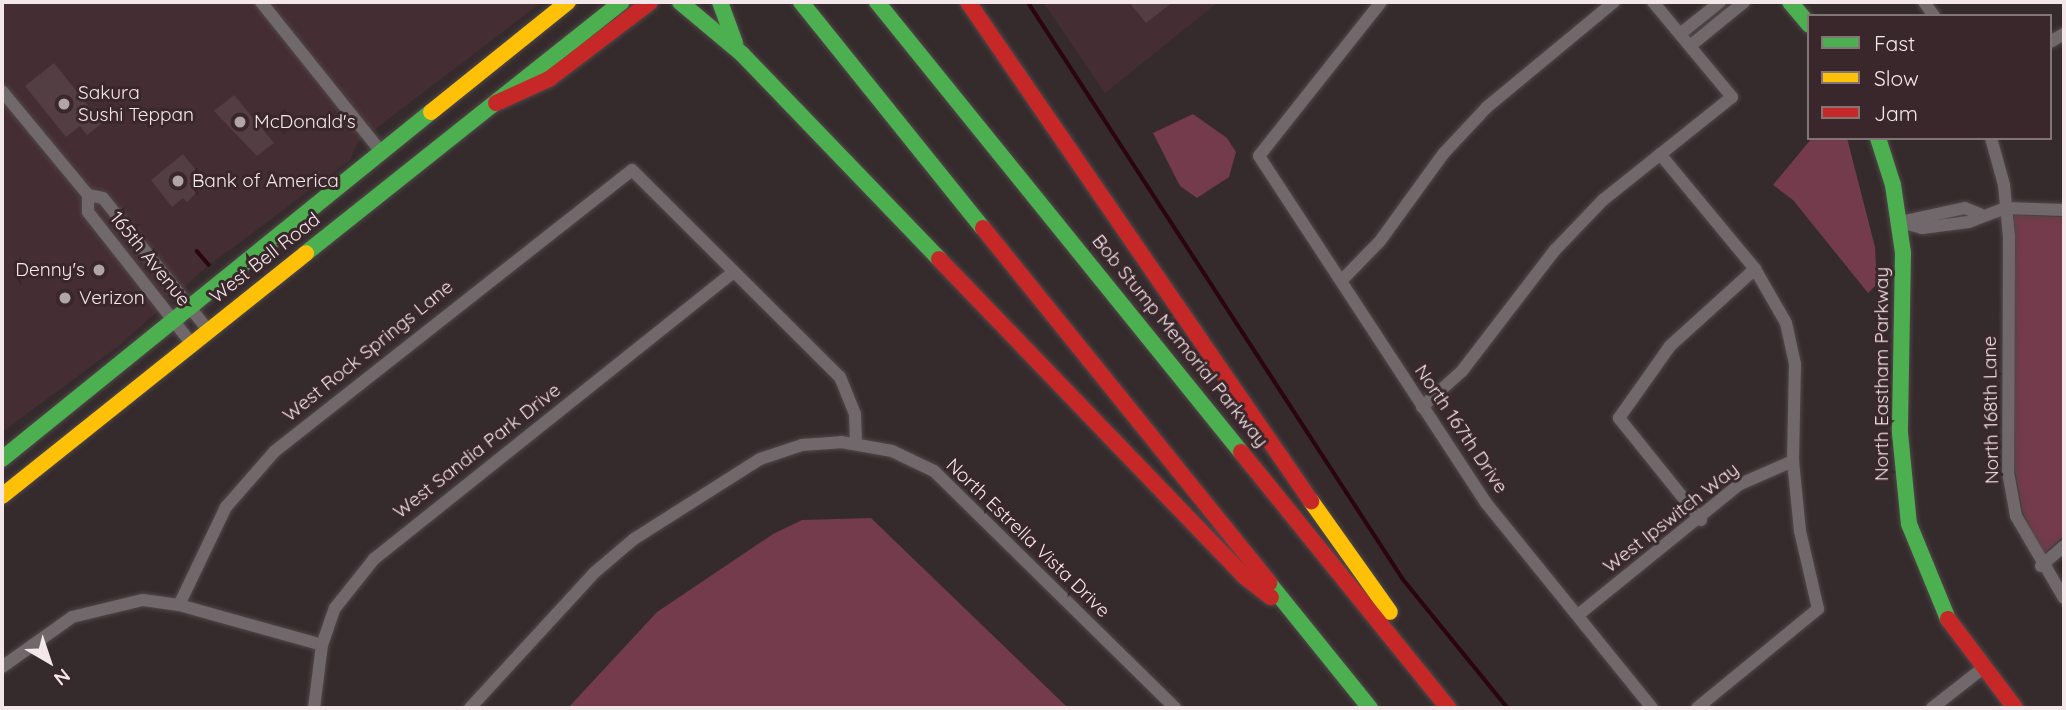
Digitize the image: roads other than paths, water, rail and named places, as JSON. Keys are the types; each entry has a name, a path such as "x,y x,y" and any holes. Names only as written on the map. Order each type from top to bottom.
{"main road":[{"name":"West Bell Road","path":"2,459 568,2"},
{"name":"West Bell Road","path":"2,496 621,2"},
{"path":"496,103 549,79 650,2"},
{"path":"680,2 742,54 1245,578 1301,621"},
{"path":"720,2 742,54"},
{"path":"801,2 1370,708"},
{"name":"Bob Stump Memorial Parkway","path":"877,2 1448,708"},
{"path":"968,2 1180,318 1347,554 1465,708"},
{"path":"1790,2 1807,23"},
{"name":"North Eastham Parkway","path":"1879,140 1900,222 1901,464 1909,524 1931,589 1983,668 2015,708"}],"street":[{"path":"261,2 382,153"},
{"name":"North 167th Drive","path":"1381,2 1259,156 1486,503 1652,708"},
{"path":"1342,280 1380,242 1444,153 1487,107 1614,2"},
{"path":"1422,407 1504,322 1555,250 1660,154 1732,97 1653,2"},
{"path":"1680,34 1720,2"},
{"path":"1690,46 1744,2"},
{"name":"165th Avenue","path":"2,91 88,195 103,198 208,330"},
{"name":"North 168th Lane","path":"1991,140 2006,208 2008,472 2016,516 2040,566 2064,598"},
{"path":"1660,154 1755,269 1786,323 1795,364 1793,461 1800,531 1818,609 1697,708"},
{"name":"West Rock Springs Lane","path":"179,605 226,507 275,451 632,170 734,272"},
{"name":"165th Avenue","path":"88,195 88,212 191,343"},
{"path":"1900,222 1965,208 1980,214 2006,208 2064,210"},
{"path":"1701,520 1619,418 1670,346 1755,269"},
{"path":"470,708 594,573 634,539 760,459 802,445 856,443 855,414 840,377 734,272"},
{"name":"West Sandia Park Drive","path":"314,708 322,645 335,608 374,559 734,272"},
{"name":"North Estrella Vista Drive","path":"856,443 934,471 1175,708"},
{"name":"West Ipswitch Way","path":"1578,615 1701,520 1740,484 1793,461"},
{"path":"2040,566 2064,546"},
{"path":"2,667 72,617 123,602 179,605 322,645"},
{"path":"1932,708 1983,668"}],"waterway":[{"path":"1028,2 1403,579 1508,708"},
{"path":"197,251 209,265"}],"place":[{"name":"Sakura Sushi Teppan","path":"64,104"},
{"name":"McDonald's","path":"240,122"},
{"name":"Bank of America","path":"178,181"},
{"name":"Denny's","path":"99,270"},
{"name":"Verizon","path":"65,298"}]}
